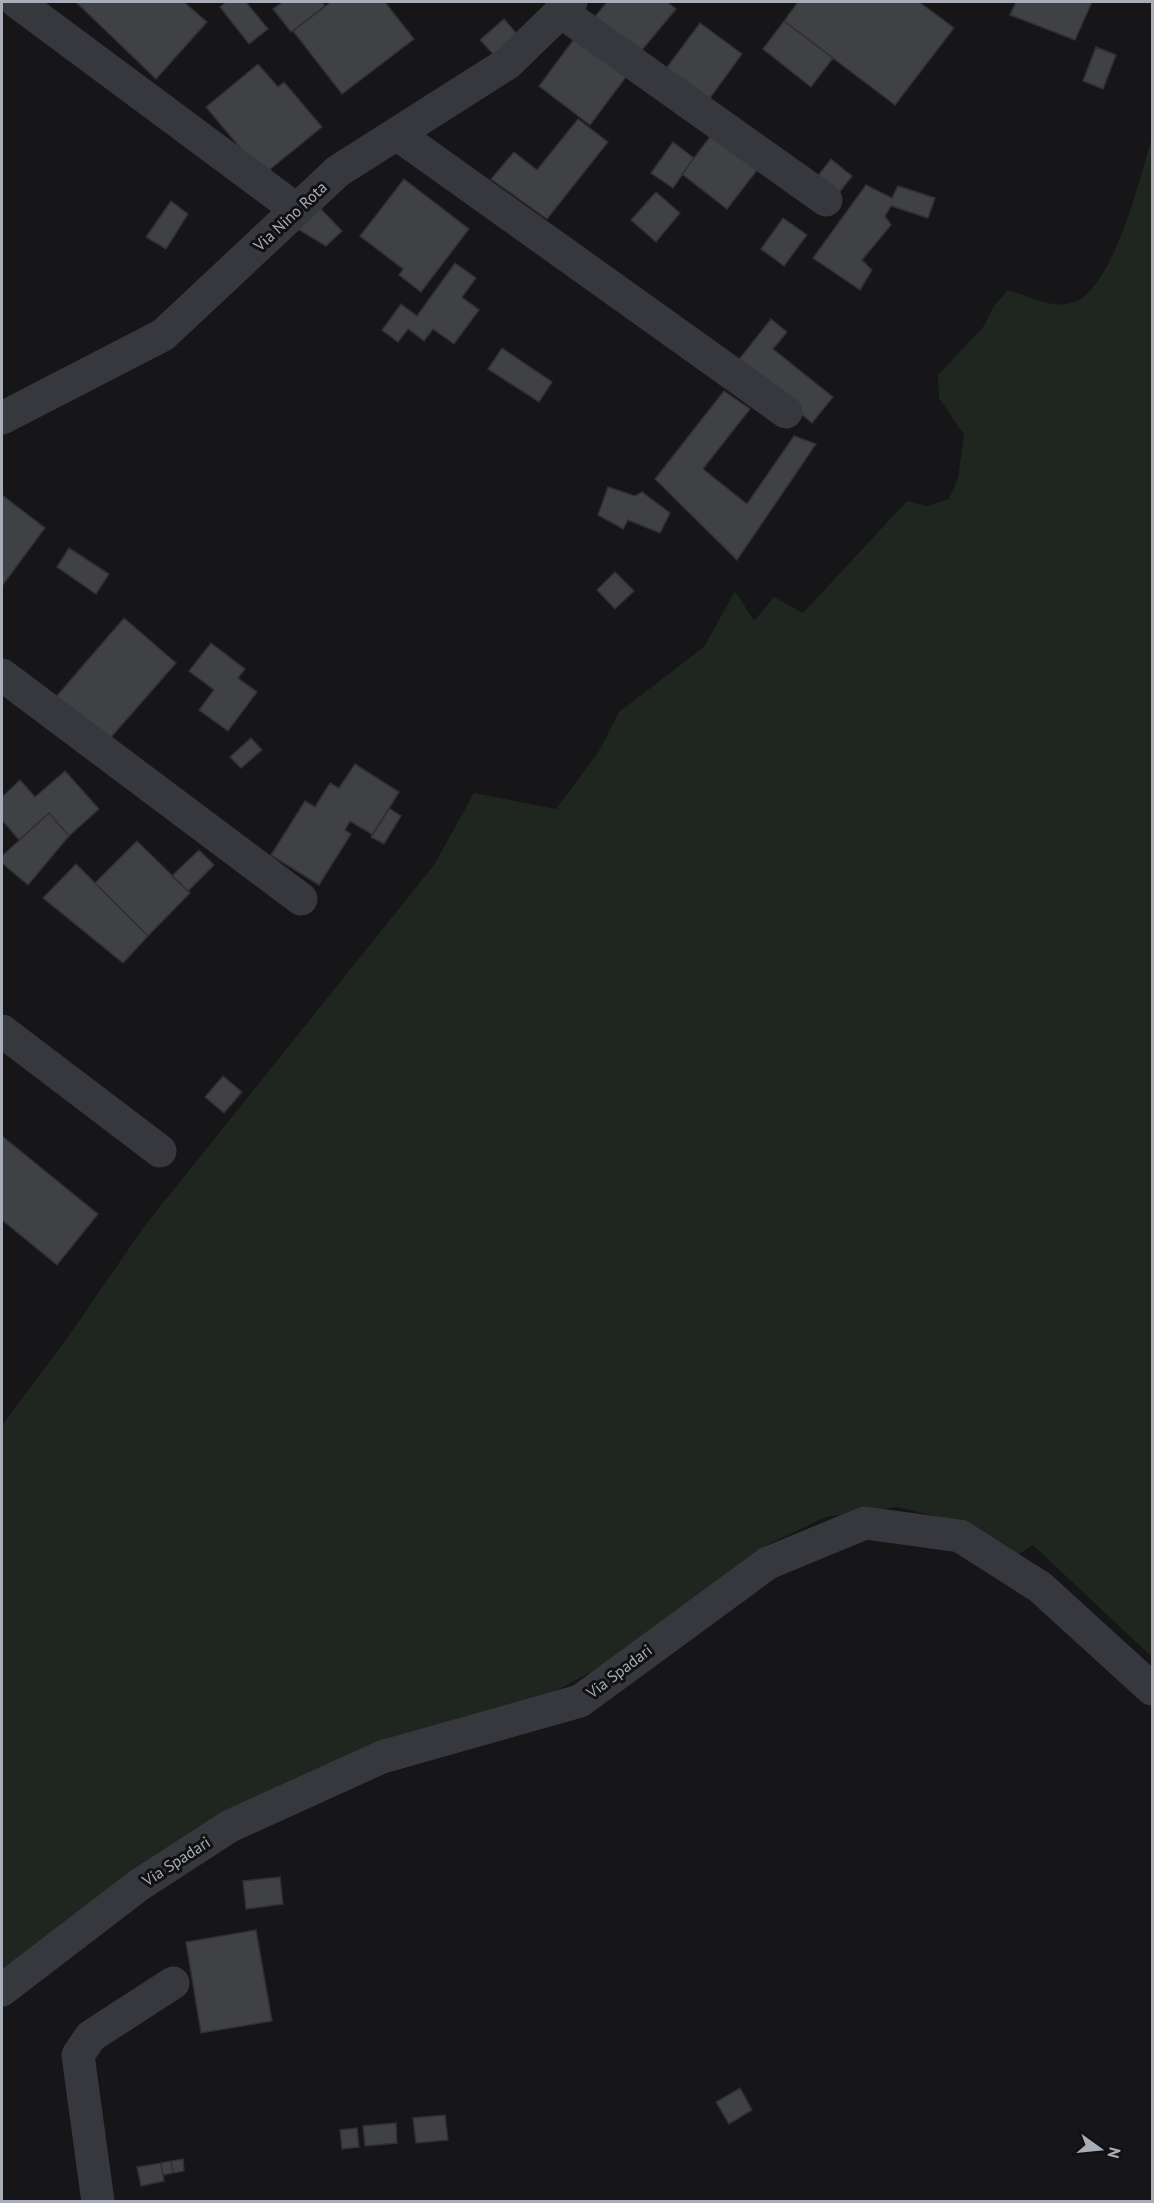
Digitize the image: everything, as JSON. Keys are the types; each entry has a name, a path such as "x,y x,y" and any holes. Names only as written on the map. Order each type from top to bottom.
{"street":[{"path":"17,2 297,210"},
{"path":"566,6 826,200"},
{"name":"Via Nino Rota","path":"2,418 163,335 338,171 508,63 566,6"},
{"path":"397,134 786,412"},
{"path":"2,675 302,899"},
{"path":"2,1031 160,1151"},
{"name":"Via Spadari","path":"2,1990 139,1886 230,1826 382,1757 580,1701 768,1563 866,1523 960,1536 1040,1587 1152,1689"},
{"path":"98,2202 78,2055 91,2036 173,1983"}],"shaded area":[{"path":"1152,138 1152,1657 1033,1545 1018,1555 943,1518 897,1507 826,1517 767,1545 605,1664 552,1693 379,1744 2,1979 2,1425 63,1344 146,1224 434,865 474,793 556,809 599,751 619,712 704,647 735,591 754,621 774,597 803,613 907,501 927,506 949,499 958,478 964,435 939,398 938,375 984,326 994,306 1008,290 1058,304 1075,302 1089,292 1102,275 1124,229"}],"building":[{"path":"76,2 184,2 207,22 156,79"},
{"path":"226,2 246,2 268,29 249,44 220,7"},
{"path":"283,2 322,2 325,6 291,32 273,9"},
{"path":"331,2 385,2 414,39 342,94 293,31"},
{"path":"607,2 667,2 676,9 637,56 593,19"},
{"path":"798,2 919,2 954,28 895,105 784,21"},
{"path":"1016,2 1092,2 1075,40 1010,15"},
{"path":"504,19 517,34 494,55 480,40"},
{"path":"784,21 833,58 811,87 763,49"},
{"path":"700,23 742,54 705,105 662,74"},
{"path":"574,39 626,77 590,125 539,86"},
{"path":"1096,47 1116,55 1103,89 1083,81"},
{"path":"258,64 278,87 284,82 322,127 263,175 206,107"},
{"path":"578,119 608,142 547,219 491,179 514,152 537,170"},
{"path":"712,134 758,169 727,209 682,174"},
{"path":"673,142 694,158 673,188 651,173"},
{"path":"831,159 852,176 835,198 813,182"},
{"path":"404,179 469,229 421,292 399,275 403,269 360,236"},
{"path":"866,185 892,198 898,186 935,198 928,218 891,206 885,216 891,225 862,260 872,270 860,290 813,258"},
{"path":"656,192 680,213 656,242 631,220"},
{"path":"171,201 188,214 166,249 146,237"},
{"path":"320,208 342,231 326,246 296,228"},
{"path":"783,218 807,235 784,266 761,249"},
{"path":"455,263 476,278 462,297 479,310 454,344 433,329 424,341 408,329 398,342 382,330 401,304 417,316"},
{"path":"771,319 787,332 773,349 833,397 812,423 737,362"},
{"path":"502,348 552,382 539,402 488,369"},
{"path":"724,391 750,409 703,469 747,504 794,436 816,444 737,560 655,479"},
{"path":"608,487 635,496 642,492 670,513 660,533 628,520 623,529 598,515"},
{"path":"2,495 45,528 2,586"},
{"path":"69,548 109,574 96,594 57,567"},
{"path":"615,572 634,591 615,609 597,590"},
{"path":"124,618 176,663 106,743 55,698"},
{"path":"211,643 245,669 238,678 257,692 228,731 199,710 214,690 189,671"},
{"path":"251,738 262,750 241,768 230,757"},
{"path":"355,764 399,792 373,835 350,821 345,830 351,834 319,885 271,855 305,801 315,807 330,783 339,788"},
{"path":"65,771 99,809 69,836 49,813 19,840 2,820 2,797 20,780 35,797"},
{"path":"389,808 401,816 384,844 371,837"},
{"path":"49,813 69,836 28,885 2,863 2,856"},
{"path":"137,841 190,893 148,936 95,883"},
{"path":"199,850 214,865 188,891 172,876"},
{"path":"76,864 148,936 123,963 43,898"},
{"path":"223,1076 242,1092 224,1113 205,1097"},
{"path":"2,1136 98,1214 57,1265 2,1220"},
{"path":"280,1877 283,1904 246,1909 243,1881"},
{"path":"256,1930 272,2021 201,2033 186,1942"},
{"path":"740,2088 752,2110 729,2124 716,2102"},
{"path":"445,2115 448,2140 416,2143 413,2118"},
{"path":"396,2123 397,2143 365,2146 363,2126"},
{"path":"357,2128 359,2147 342,2149 340,2130"},
{"path":"183,2159 184,2171 173,2173 171,2161"},
{"path":"171,2161 173,2173 163,2175 161,2163"},
{"path":"161,2163 164,2181 141,2186 137,2167"}]}
